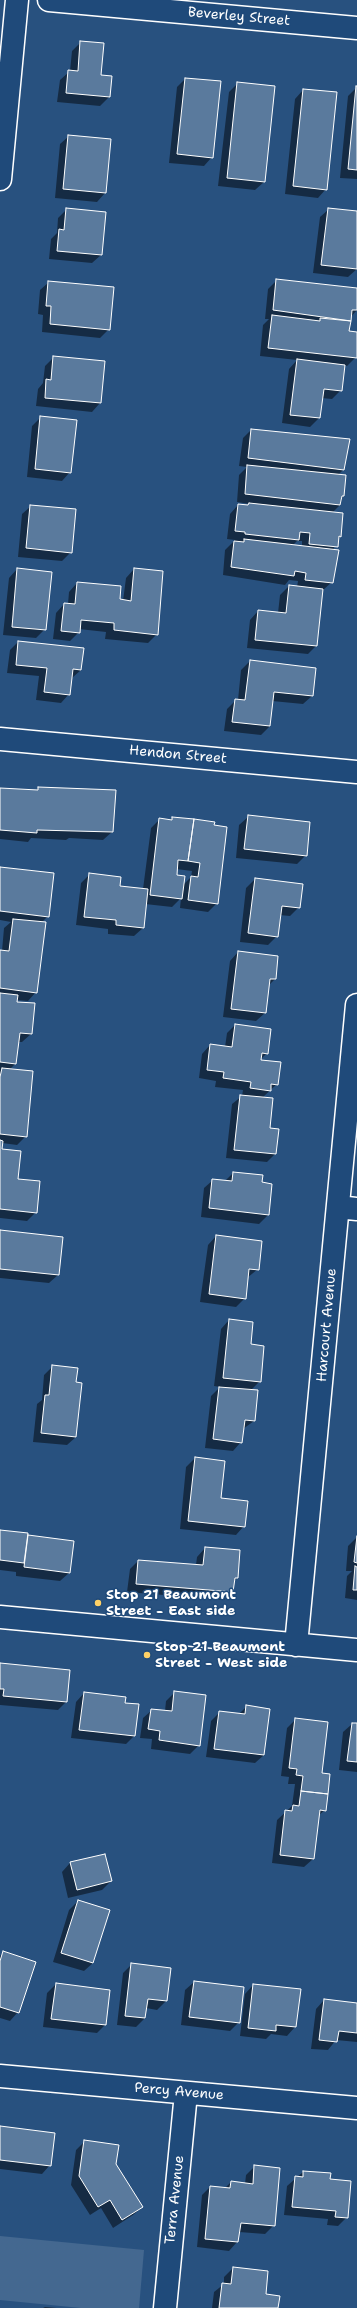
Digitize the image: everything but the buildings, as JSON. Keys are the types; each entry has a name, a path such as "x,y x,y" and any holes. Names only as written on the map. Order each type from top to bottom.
{"street":[{"path":"0,179 17,0"},
{"name":"Beverley Street","path":"49,0 357,28"},
{"name":"Hendon Street","path":"0,739 357,772"},
{"name":"Harcourt Avenue","path":"296,1645 347,1208 357,1005"},
{"path":"0,1617 357,1650"},
{"name":"Percy Avenue","path":"0,2076 357,2108"},
{"name":"Terra Avenue","path":"164,2308 186,2093"}],"shaded area":[{"path":"0,2236 144,2250 139,2308 81,2308 0,2300"}],"place":[{"name":"Stop 21 Beaumont Street - East side","path":"98,1603"},
{"name":"Stop 21 Beaumont Street - West side","path":"147,1655"}]}
